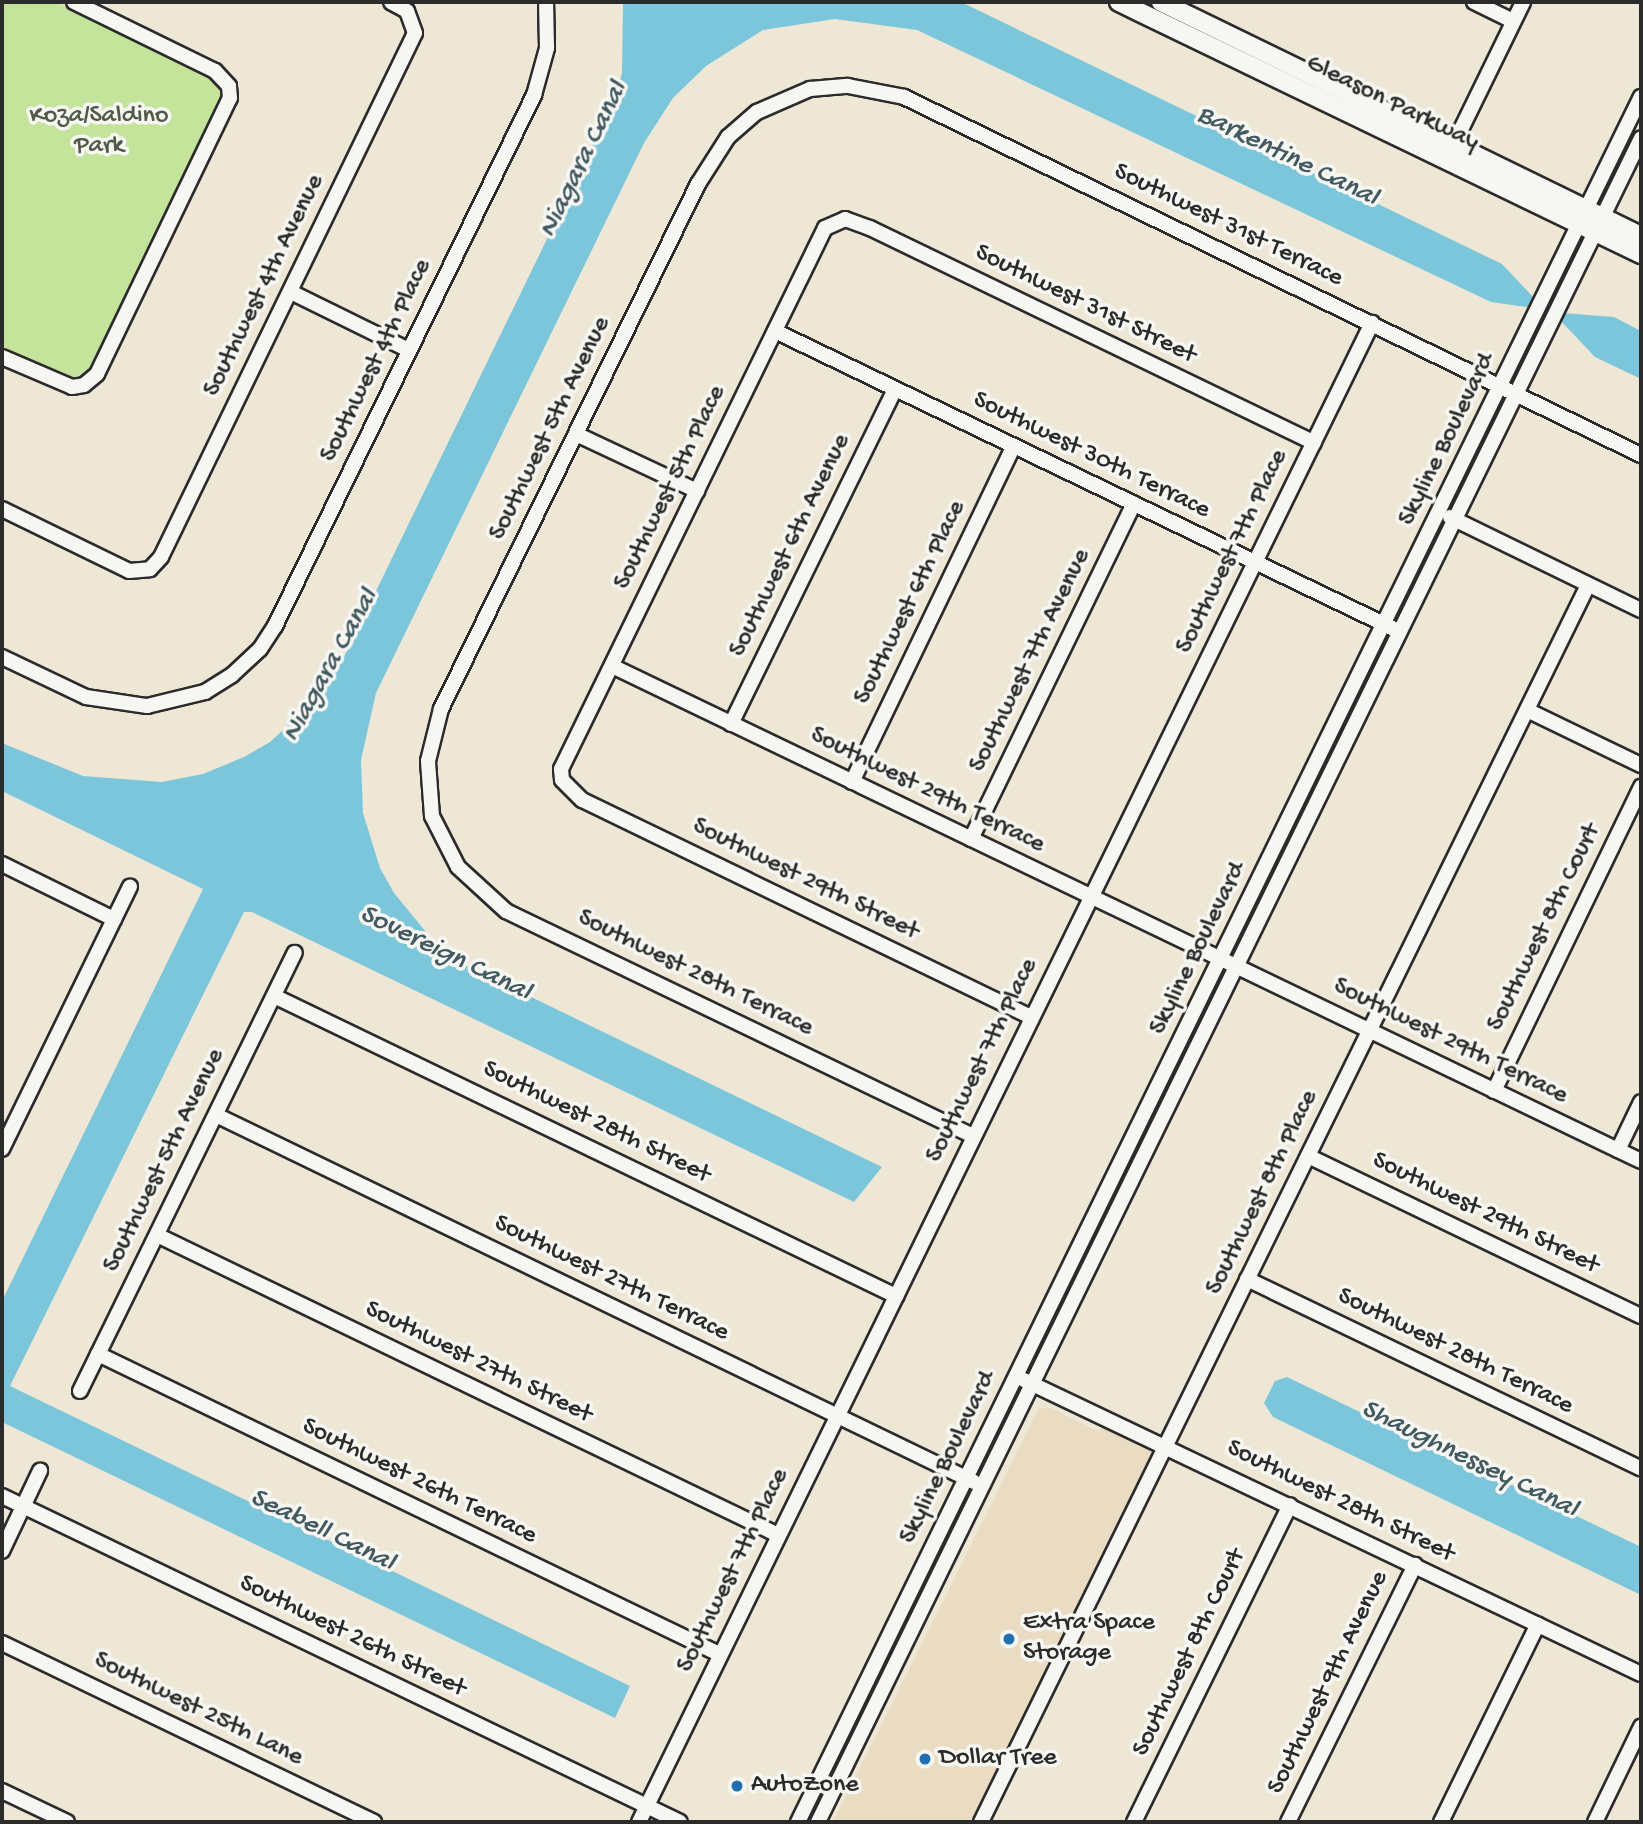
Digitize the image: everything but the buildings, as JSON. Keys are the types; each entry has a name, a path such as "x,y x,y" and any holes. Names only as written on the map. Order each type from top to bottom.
{"main road":[{"name":"Gleason Parkway","path":"1119,2 1450,151"},
{"name":"Gleason Parkway","path":"1161,2 1450,151 1591,220 1641,254"},
{"name":"Gleason Parkway","path":"1591,220 1641,236"}],"street":[{"path":"2,357 59,384 84,385 97,374 230,98 229,86 215,71 97,6 74,2"},
{"name":"Southwest 4th Avenue","path":"2,509 130,571 150,569 161,557 415,33 414,21 391,2"},
{"name":"Southwest 4th Place","path":"2,657 109,703 147,706 184,700 232,675 268,638 534,95 547,48 546,2"},
{"path":"1474,2 1513,20"},
{"path":"1450,151 1523,2"},
{"name":"Southwest 31st Terrace","path":"783,98 810,89 848,86 904,97 1641,455"},
{"name":"Skyline Boulevard","path":"818,1822 985,1487 1564,297 1591,220 1641,97"},
{"name":"Southwest 5th Avenue","path":"432,816 428,761 436,721 576,434 716,152 742,123 783,98"},
{"name":"Skyline Boulevard","path":"797,1822 1386,625 1532,319 1549,286 1641,138"},
{"name":"Southwest 31st Street","path":"834,221 845,219 870,228 1314,443"},
{"name":"Southwest 5th Place","path":"562,780 561,769 825,228 834,221"},
{"path":"291,292 409,351"},
{"name":"Southwest 7th Place","path":"639,1822 1373,323"},
{"name":"Southwest 30th Terrace","path":"775,331 1402,633"},
{"name":"Southwest 6th Avenue","path":"731,724 895,389"},
{"path":"576,434 697,491"},
{"name":"Southwest 6th Place","path":"852,782 1014,446"},
{"name":"Southwest 7th Avenue","path":"971,839 1135,504"},
{"path":"1440,513 1641,610"},
{"name":"Southwest 8th Place","path":"981,1822 1588,584"},
{"name":"Southwest 29th Terrace","path":"612,666 1641,1161"},
{"path":"1527,710 1641,765"},
{"name":"Southwest 29th Street","path":"562,780 582,800 1031,1017"},
{"name":"Southwest 8th Court","path":"1494,1091 1641,787"},
{"name":"Southwest 28th Terrace","path":"432,816 443,844 466,877 506,911 973,1136"},
{"path":"2,864 114,919"},
{"path":"2,1149 130,886"},
{"name":"Southwest 5th Avenue","path":"80,1391 295,953"},
{"name":"Southwest 28th Street","path":"274,996 896,1296"},
{"path":"1618,1150 1641,1102"},
{"name":"Southwest 27th Terrace","path":"216,1115 985,1487"},
{"name":"Southwest 29th Street","path":"1308,1156 1641,1316"},
{"name":"Southwest 27th Street","path":"157,1235 778,1535"},
{"name":"Southwest 28th Terrace","path":"1247,1279 1641,1469"},
{"name":"Southwest 26th Terrace","path":"98,1354 719,1654"},
{"name":"Southwest 28th Street","path":"1017,1376 1641,1674"},
{"path":"2,1551 40,1471"},
{"name":"Southwest 26th Street","path":"2,1496 680,1822"},
{"name":"Southwest 8th Court","path":"1134,1822 1290,1505"},
{"name":"Southwest 9th Avenue","path":"1288,1822 1415,1564"},
{"path":"1441,1822 1538,1624"},
{"name":"Southwest 25th Lane","path":"2,1643 374,1822"},
{"path":"1595,1822 1641,1727"},
{"path":"2,1791 67,1822"}],"shaded area":[{"path":"1039,1408 1051,1408 1098,1431 1104,1426 1148,1443 1152,1454 1020,1725 971,1822 833,1822"}],"green space":[{"name":"Koza/Saldino Park","path":"2,2 57,2 229,86 84,385 2,346"},
{"path":"1505,401 1453,505 1453,496 1496,409"},
{"path":"1440,531 1400,619 1397,619 1397,611"}],"water":[{"name":"Sovereign Canal","path":"623,2 961,2 1502,264 1536,300 1563,313 1614,317 1641,331 1641,379 1595,357 1560,320 1533,308 1491,302 917,30 835,19 763,30 706,66 673,98 644,143 376,693 361,760 363,813 380,868 394,893 431,938 465,965 882,1167 854,1202 252,912 244,912 10,1386 630,1686 615,1718 2,1422 2,1301 203,889 2,791 2,743 83,776 162,782 203,774 244,757 270,742 314,702 342,661 614,101 622,73"},
{"path":"1287,1377 1641,1547 1641,1595 1273,1417 1264,1403 1275,1381"}],"place":[{"name":"Extra Space Storage","path":"1009,1639"},
{"name":"Dollar Tree","path":"925,1759"},
{"name":"AutoZone","path":"737,1786"}],"water label":[{"name":"Barkentine Canal","path":"1287,157"},
{"name":"Niagara Canal","path":"584,160"},
{"name":"Niagara Canal","path":"331,666"},
{"name":"Shaughnessey Canal","path":"1469,1460"},
{"name":"Seabell Canal","path":"322,1531"}]}
